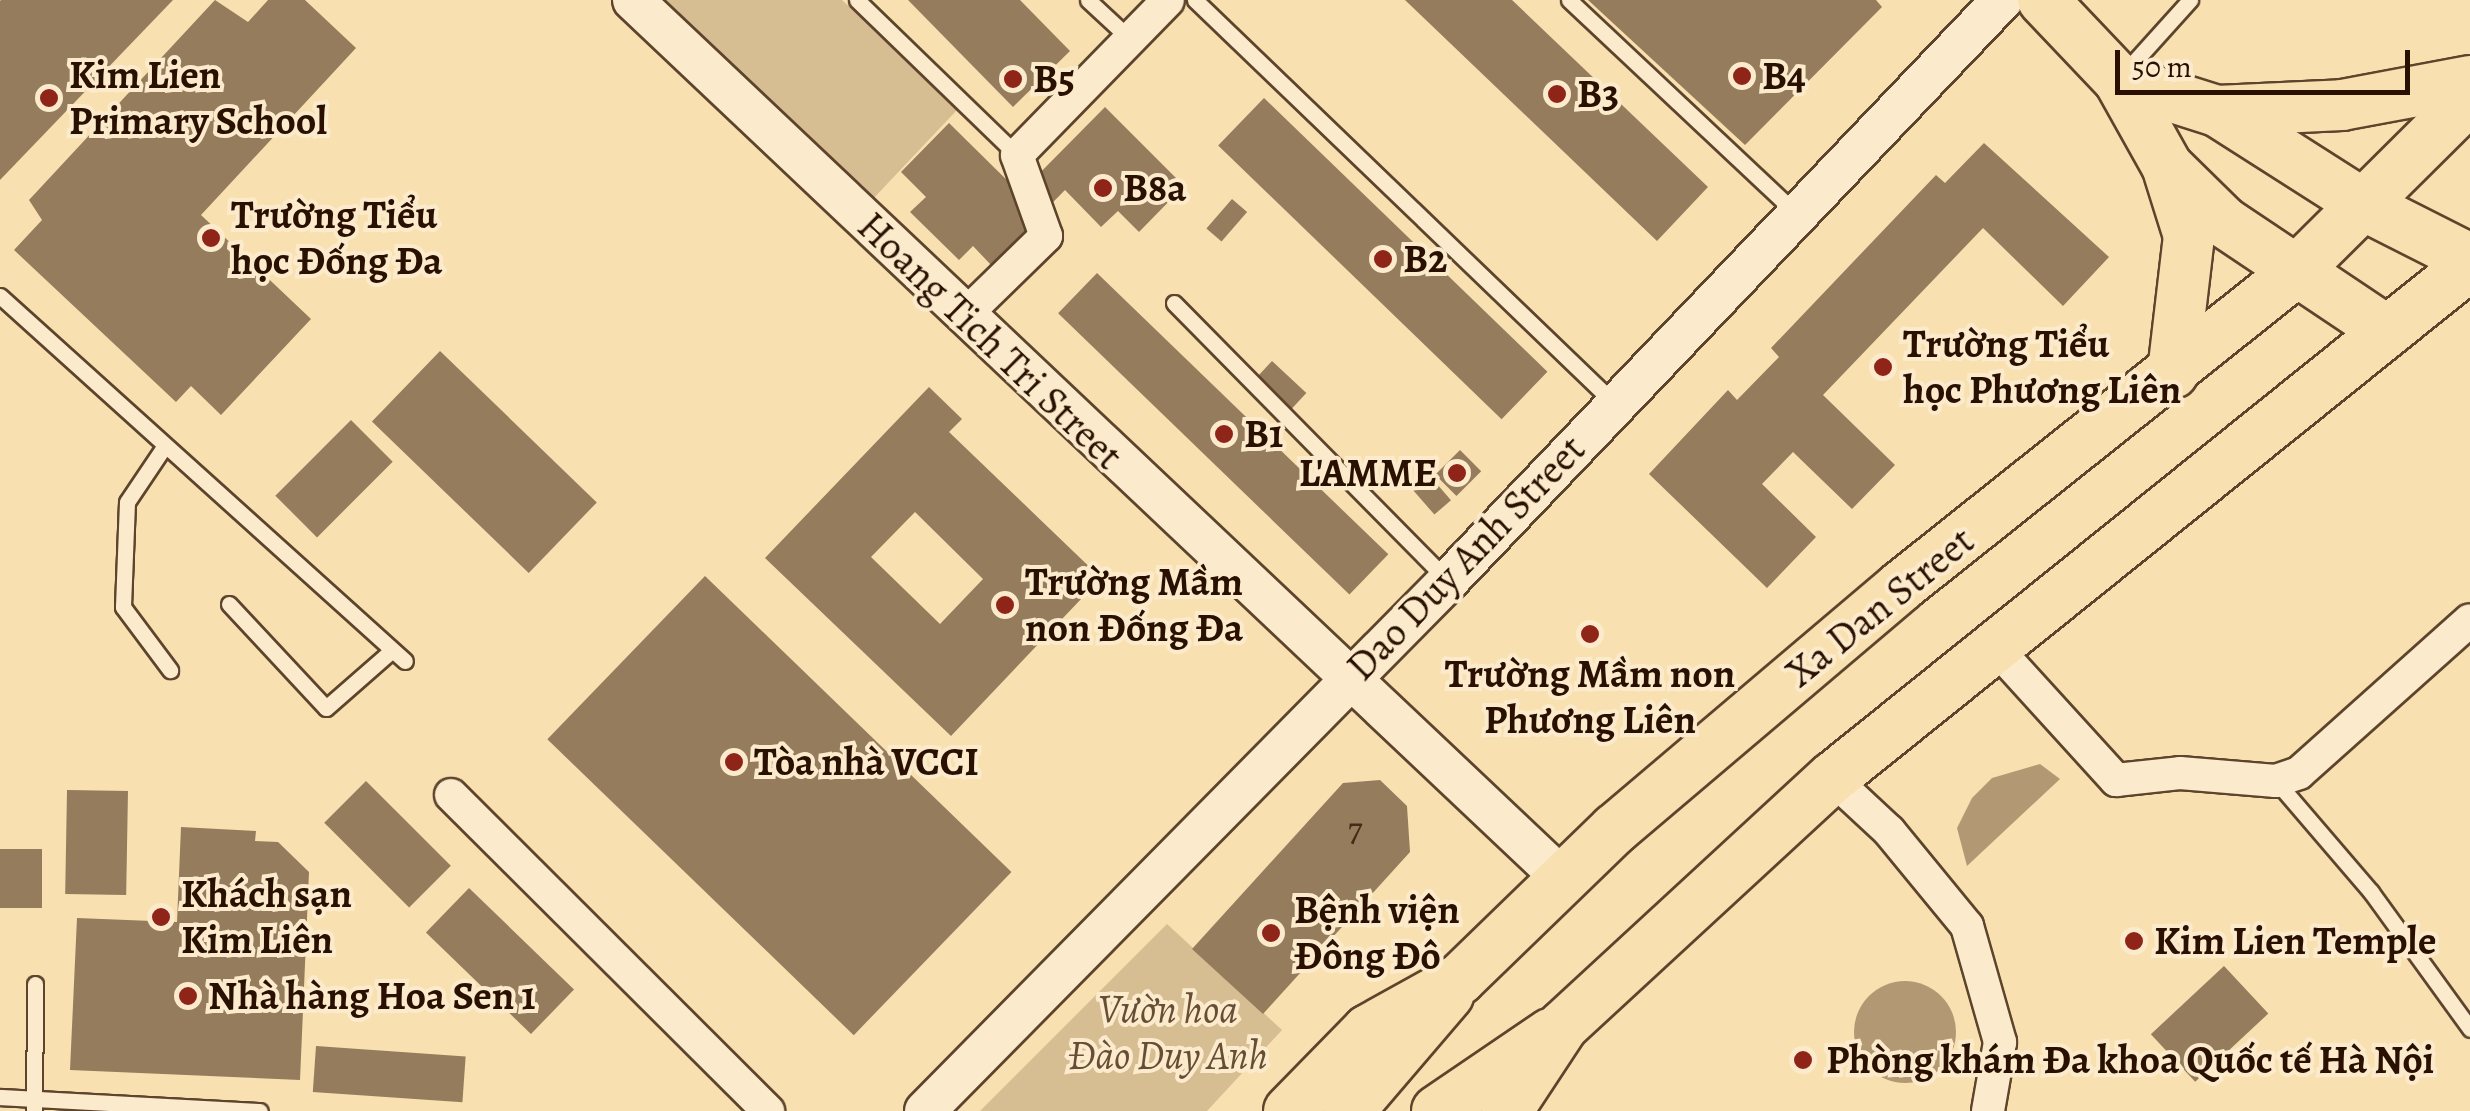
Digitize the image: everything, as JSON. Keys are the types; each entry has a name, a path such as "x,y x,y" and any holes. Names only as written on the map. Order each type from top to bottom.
{"main road":[{"path":"2043,0 2119,80 2167,166 2189,236 2172,373"},
{"path":"1437,1111 1562,1026 1832,778 2470,262 2368,208 2217,111 2119,80"},
{"path":"2217,111 2342,105 2470,82"},
{"name":"Xa Dan Street","path":"1289,1111 1368,1030 1460,980 1563,880 1900,587 2292,275 2368,208 2470,98"},
{"path":"2167,166 2292,275 2386,331"},
{"path":"1350,1111 1460,980"},
{"path":"1507,1111 1562,1026"}],"street":[{"name":"Hoang Tich Tri Street","path":"633,0 963,317 1563,880"},
{"path":"963,317 1046,236 1017,155 1168,0"},
{"name":"Dao Duy Anh Street","path":"924,1111 1448,581 2002,0"},
{"path":"1996,647 2116,780 2180,773 2276,781 2299,773 2470,620"},
{"path":"1832,778 1889,830 1967,926 2000,1042 1988,1111"},
{"path":"450,795 768,1111"}],"lane":[{"path":"857,0 1017,155"},
{"path":"1088,0 1129,38"},
{"path":"1195,0 1614,403"},
{"path":"1570,0 1798,214"},
{"path":"2119,80 2190,0"},
{"path":"0,296 398,656 326,708 229,604"},
{"path":"1174,303 1448,581"},
{"path":"164,447 127,502 124,607 170,670"},
{"path":"2276,781 2371,892 2470,1029"},
{"path":"34,1104 35,984"},
{"path":"0,1096 34,1104 260,1111"}],"green space":[{"path":"660,0 842,0 957,110 871,201"},
{"name":"Vườn hoa Đào Duy Anh","path":"1167,924 1282,1030 1207,1111 980,1111"}],"shaded area":[{"path":"2040,764 2060,779 1967,866 1957,828 1972,798 1992,778"},
{"path":"1905,981 1924,985 1941,996 1952,1013 1956,1032 1952,1051 1941,1068 1924,1079 1905,1083 1886,1079 1869,1068 1858,1051 1854,1032 1858,1013 1869,996 1886,985"}],"building":[{"name":"Kim Lien Primary School","path":"173,0 0,180 0,1"},
{"path":"215,0 248,22 268,0 305,0 356,48 201,215 311,319 221,415 191,386 176,402 14,250 42,220 29,200"},
{"name":"B5","path":"908,0 1020,0 1070,51 1013,107"},
{"name":"B3","path":"1405,0 1512,0 1708,187 1657,241"},
{"name":"B4","path":"1588,0 1876,0 1882,7 1745,145"},
{"name":"B2","path":"1264,98 1547,372 1502,419 1218,145"},
{"name":"B8a","path":"1105,107 1184,186 1139,232 1118,211 1101,227 1065,190 991,265 973,246 959,260 910,212 926,197 901,172 949,123 1020,193"},
{"path":"1984,143 2109,257 2063,306 1983,228 1823,395 1895,465 1852,509 1793,452 1762,484 1816,537 1767,588 1649,474 1728,390 1737,400 1779,357 1771,348 1936,175 1945,183"},
{"path":"1232,199 1247,212 1222,242 1206,228"},
{"name":"B1","path":"1097,273 1388,554 1349,595 1058,313"},
{"path":"440,351 597,502 529,573 372,421"},
{"path":"1272,361 1306,393 1288,413 1254,381"},
{"path":"929,387 962,419 949,432 1101,578 951,736 765,558","holes":["915,512 983,579 940,624 871,557"]},
{"path":"351,420 393,462 317,537 275,496"},
{"name":"L'AMME","path":"1460,450 1481,471 1456,496 1435,475"},
{"path":"1430,476 1451,500 1434,515 1413,490"},
{"name":"Tòa nhà VCCI","path":"705,576 1011,872 854,1035 547,739"},
{"path":"1380,780 1407,806 1410,852 1263,1014 1192,949 1343,783"},
{"path":"366,781 451,866 409,908 324,823"},
{"path":"67,790 128,791 126,895 65,894"},
{"name":"Nhà hàng Hoa Sen 1","path":"181,827 256,831 255,841 278,842 309,872 300,1080 70,1070 77,918 177,922"},
{"path":"0,849 42,849 42,908 0,908"},
{"path":"469,888 574,989 531,1034 426,933"},
{"path":"2224,966 2268,1014 2195,1082 2151,1034"},
{"path":"316,1046 466,1056 462,1102 313,1092"}],"place":[{"name":"B4","path":"1742,76"},
{"name":"B5","path":"1013,79"},
{"name":"B3","path":"1557,94"},
{"name":"Kim Lien Primary School","path":"49,98"},
{"name":"B8a","path":"1103,188"},
{"name":"Trường Tiểu học Đống Đa","path":"211,238"},
{"name":"B2","path":"1383,259"},
{"name":"Trường Tiểu học Phương Liên","path":"1883,367"},
{"name":"B1","path":"1224,434"},
{"name":"L'AMME","path":"1457,473"},
{"name":"Trường Mầm non Đống Đa","path":"1005,605"},
{"name":"Trường Mầm non Phương Liên","path":"1590,634"},
{"name":"Tòa nhà VCCI","path":"734,762"},
{"name":"Khách sạn Kim Liên","path":"161,917"},
{"name":"Bệnh viện Đông Đô","path":"1271,933"},
{"name":"Kim Lien Temple","path":"2134,941"},
{"name":"Nhà hàng Hoa Sen 1","path":"188,996"},
{"name":"Phòng khám Đa khoa Quốc tế Hà Nội","path":"1803,1060"}]}
